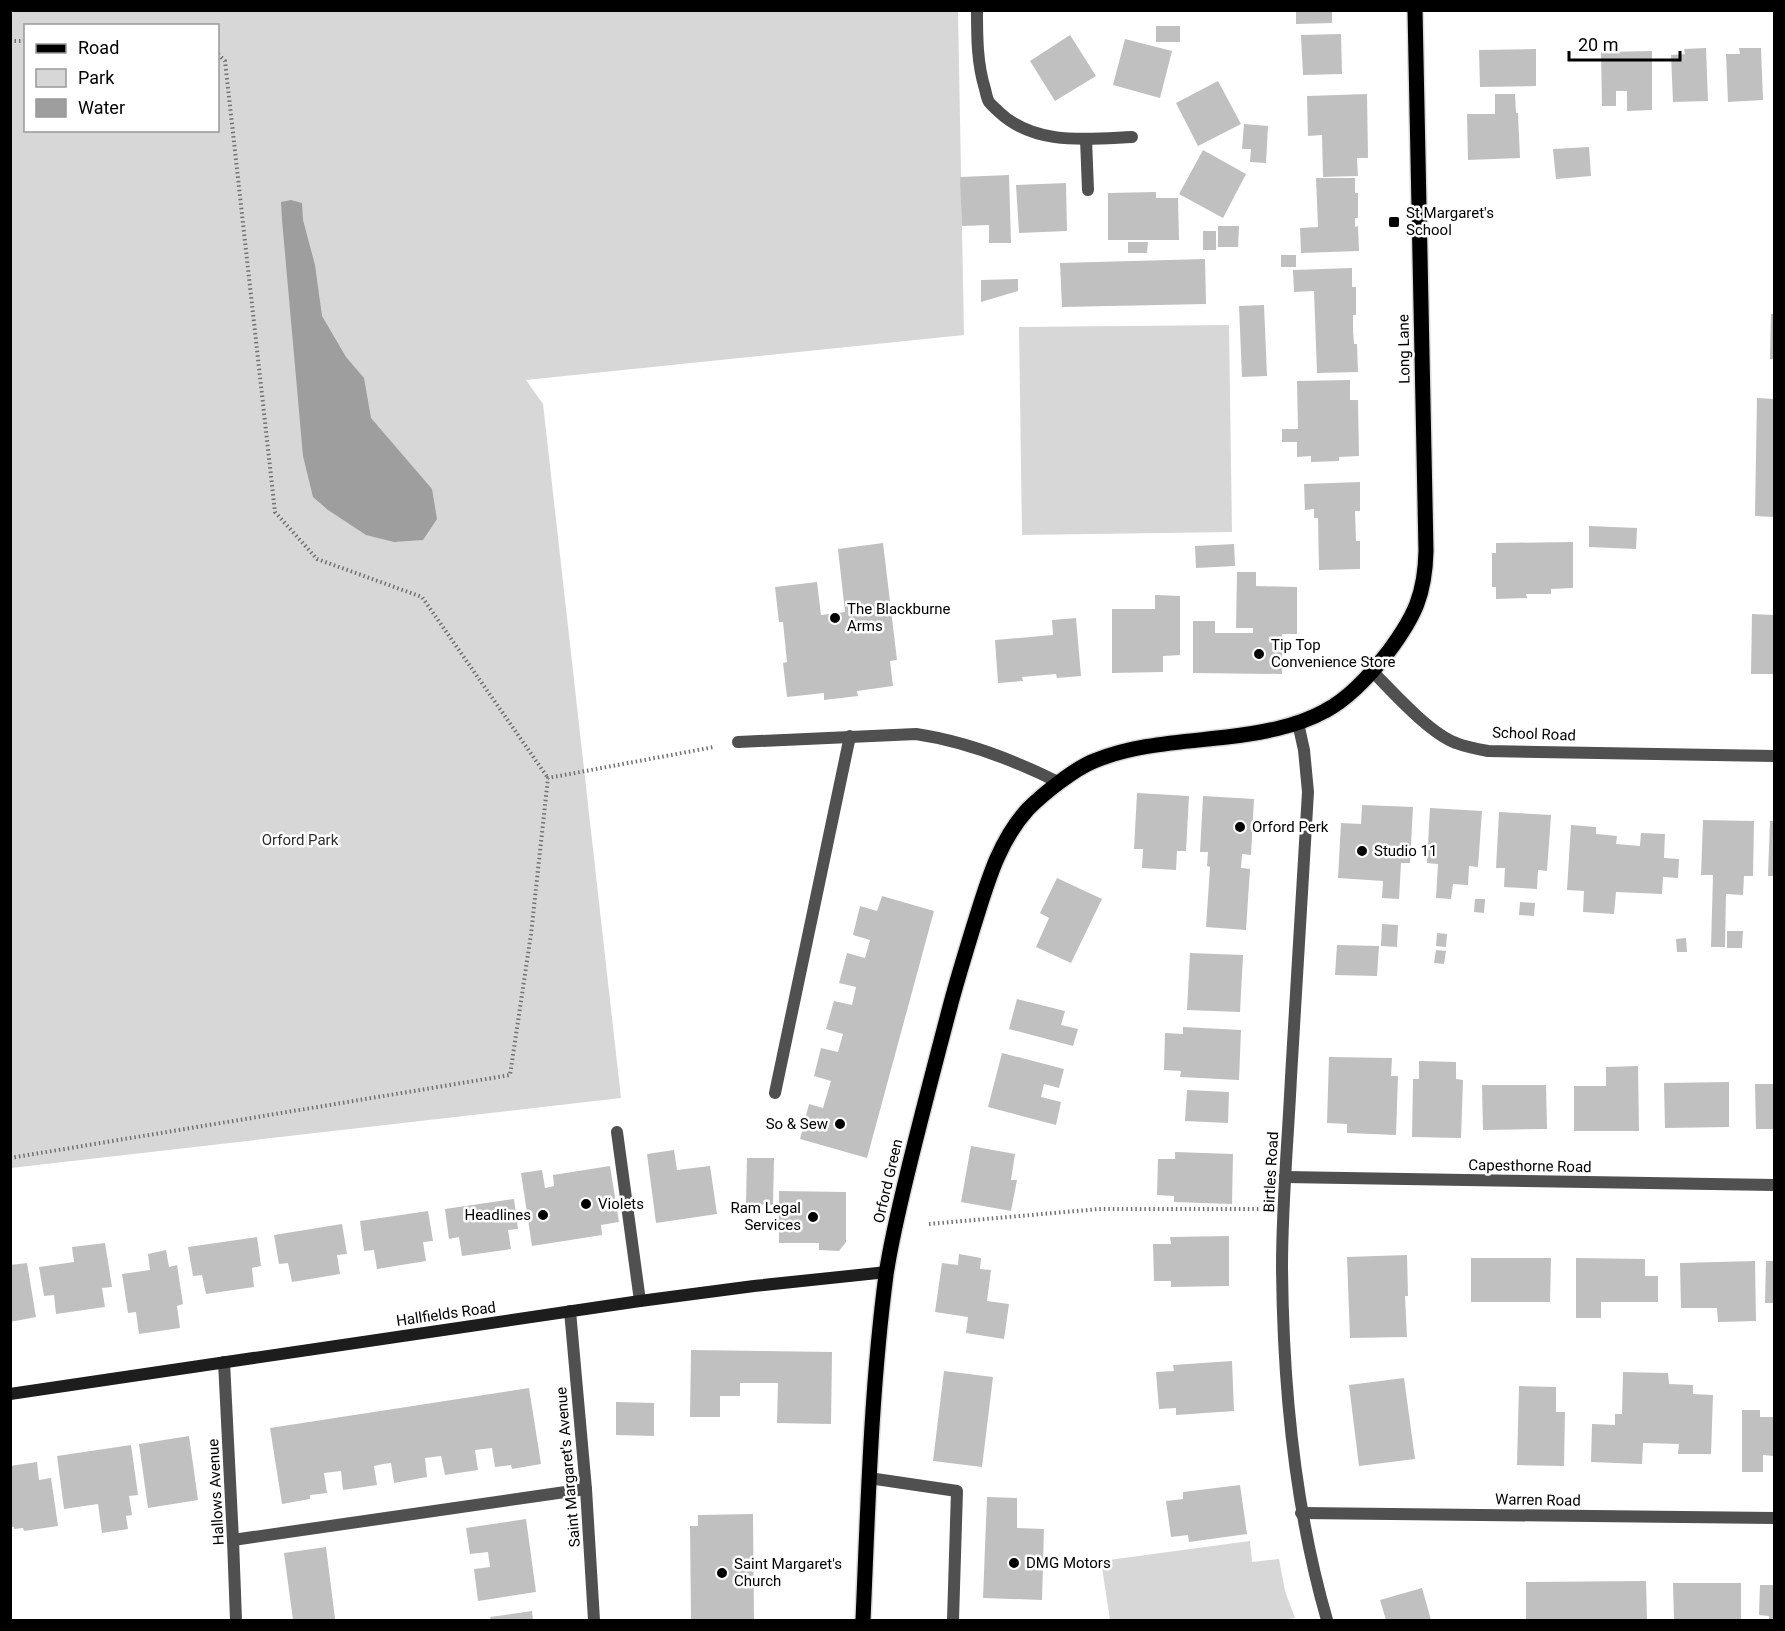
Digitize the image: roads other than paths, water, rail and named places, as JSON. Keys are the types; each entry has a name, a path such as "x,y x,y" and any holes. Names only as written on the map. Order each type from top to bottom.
{"main road":[{"name":"Long Lane","path":"1372,671 1411,618 1419,600 1425,570 1415,10"},
{"path":"1060,783 1092,762 1122,752 1256,733 1298,723 1326,711 1352,692 1372,671"},
{"name":"Orford Green","path":"863,1620 871,1419 887,1272 919,1124 958,976 990,873 1006,838 1023,816 1060,783"}],"street":[{"path":"977,10 977,50 980,75 988,101 1010,122 1055,138 1132,137"},
{"path":"1086,139 1088,190"},
{"name":"School Road","path":"1372,671 1423,721 1439,733 1455,743 1488,751 1774,756"},
{"name":"Birtles Road","path":"1298,723 1304,750 1308,792 1285,1177 1282,1266 1292,1444 1301,1513 1317,1587 1327,1620"},
{"path":"738,742 916,734 935,737 1018,763 1060,783"},
{"path":"775,1093 850,736"},
{"path":"617,1132 640,1301"},
{"name":"Capesthorne Road","path":"1285,1177 1774,1185"},
{"name":"Hallfields Road","path":"10,1394 640,1301 887,1272"},
{"name":"Saint Margaret's Avenue","path":"570,1311 586,1489 594,1620"},
{"name":"Hallows Avenue","path":"224,1362 236,1620"},
{"path":"869,1478 957,1491 953,1620"},
{"path":"233,1540 586,1489"},
{"name":"Warren Road","path":"1301,1513 1774,1518"}],"water":[{"path":"291,200 302,203 303,220 315,265 322,316 346,357 364,378 371,418 432,489 437,519 423,540 394,542 366,535 328,510 313,497 303,456 282,220 281,202"}],"place":[{"name":"St Margaret's School","path":"1394,222"},
{"name":"The Blackburne Arms","path":"835,618"},
{"name":"Tip Top Convenience Store","path":"1259,654"},
{"name":"Orford Perk","path":"1240,827"},
{"name":"Studio 11","path":"1362,851"},
{"name":"So & Sew","path":"840,1124"},
{"name":"Violets","path":"586,1204"},
{"name":"Headlines","path":"543,1215"},
{"name":"Ram Legal Services","path":"813,1217"},
{"name":"DMG Motors","path":"1014,1563"},
{"name":"Saint Margaret's Church","path":"722,1573"}],"park label":[{"name":"Orford Park","path":"300,840"}]}
